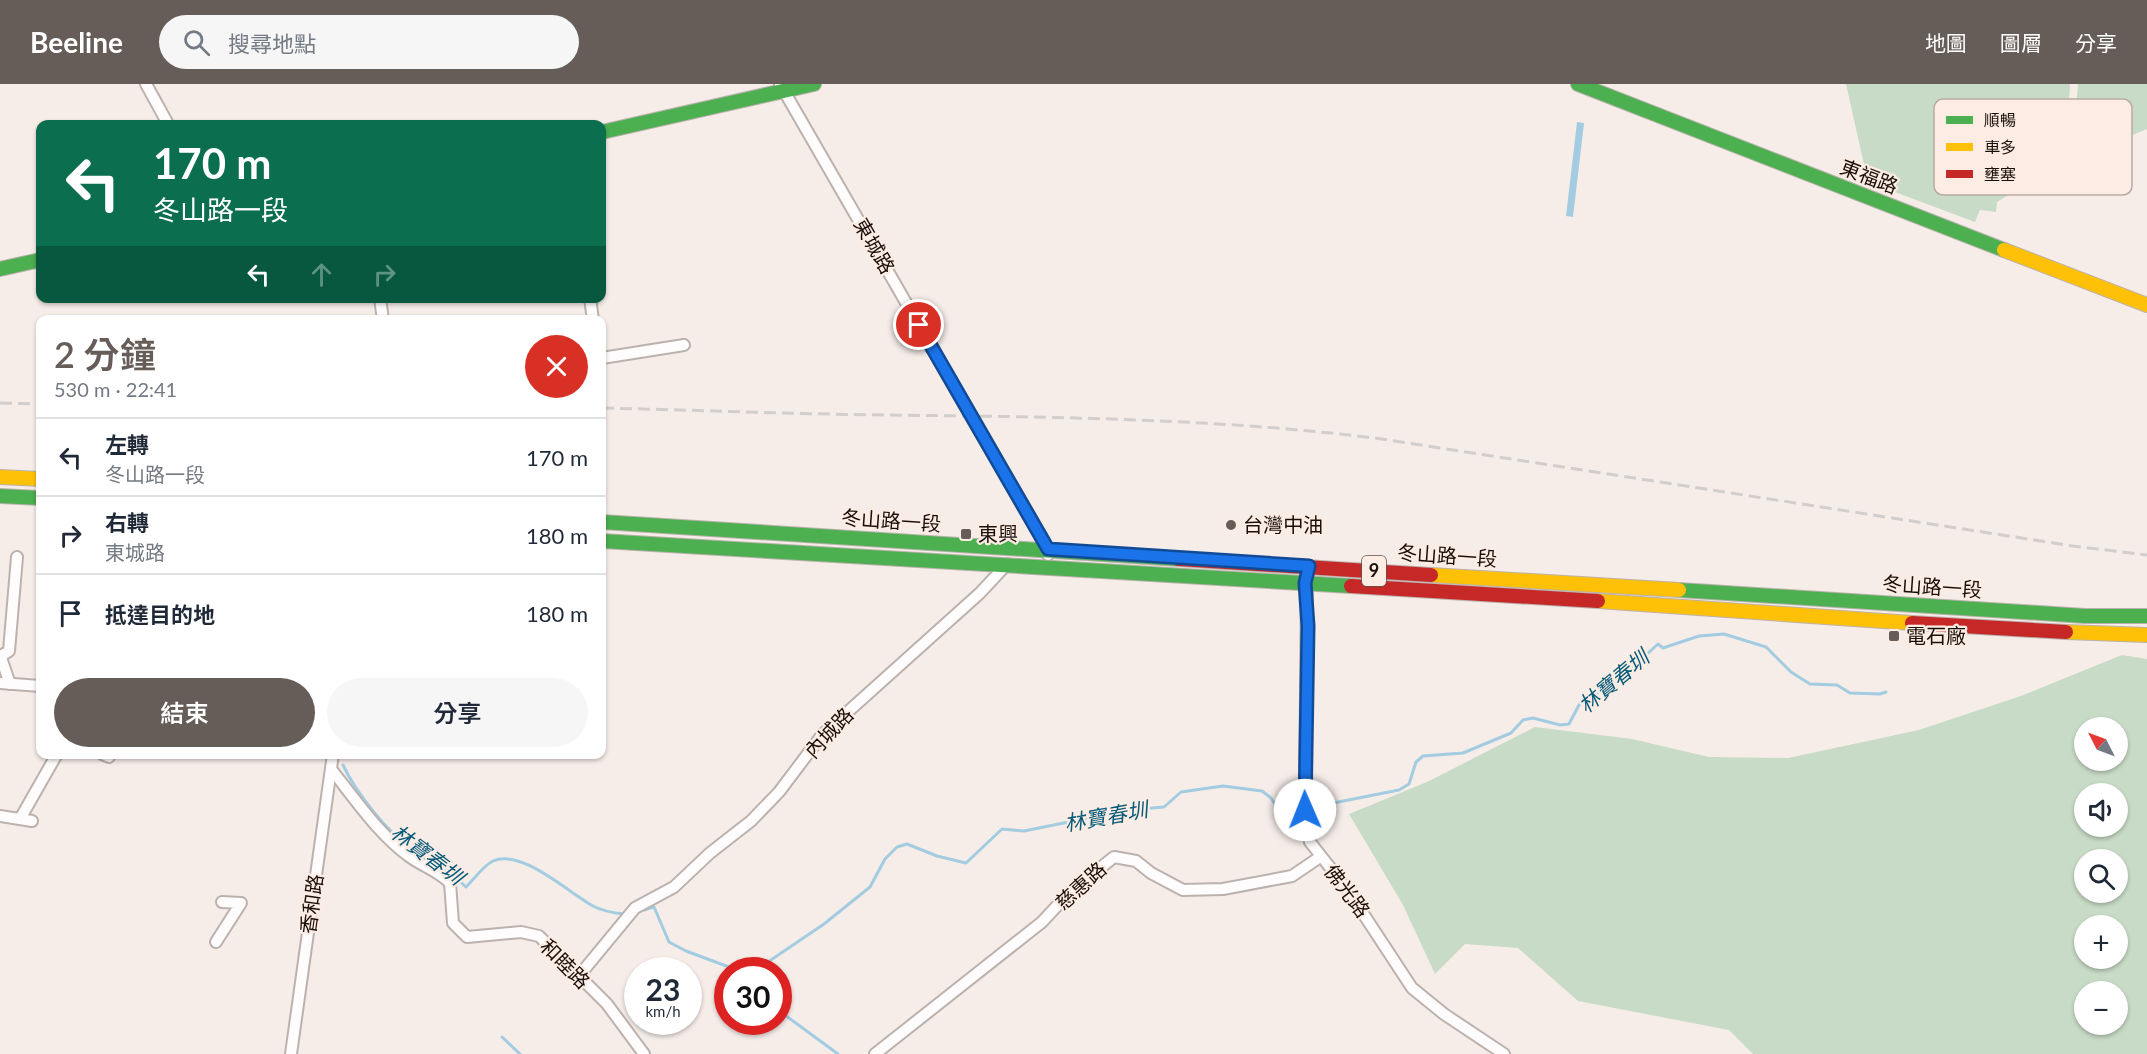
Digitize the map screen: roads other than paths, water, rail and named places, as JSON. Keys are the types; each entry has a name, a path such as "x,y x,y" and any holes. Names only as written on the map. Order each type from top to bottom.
{"main road":[{"path":"606,131 781,87 814,84"},
{"name":"東福路","path":"1578,84 2147,305"},
{"path":"1607,84 1616,99"},
{"path":"0,269 36,261"},
{"path":"0,477 36,479"},
{"path":"0,496 36,498"},
{"name":"冬山路一段","path":"606,522 1012,546 2085,616 2147,616"},
{"name":"冬山路一段","path":"606,541 1006,564 2097,635 2147,635"},
{"path":"1954,625 1955,608"}],"street":[{"path":"146,84 166,120"},
{"name":"東城路","path":"781,87 1048,549"},
{"path":"606,357 684,345"},
{"name":"內城路","path":"578,977 635,908 674,887 710,853 751,822 779,792 822,735 980,592 1006,564 1012,546"},
{"path":"1048,549 1048,567"},
{"path":"17,557 9,651 0,655 5,683 36,686"},
{"name":"佛光路","path":"1309,566 1305,583 1308,626 1305,808 1310,842 1365,914 1412,988 1443,1014 1504,1054"},
{"path":"20,819 54,759"},
{"name":"香和路","path":"291,1054 332,759"},
{"name":"和睦路","path":"331,769 379,827 410,857 440,873 450,882 453,923 467,937 521,932 539,936 607,1004 644,1054"},
{"path":"0,816 32,821"},
{"name":"慈惠路","path":"875,1054 1042,922 1069,893 1114,856 1136,861 1151,873 1183,890 1223,889 1292,876 1320,857"},
{"path":"216,942 240,903 222,902"}],"water":[{"path":"1577,122 1584,123 1573,217 1566,216"}],"waterway":[{"name":"林寶春圳","path":"1308,808 1399,790 1409,784 1416,762 1423,756 1463,753 1511,733 1523,720 1533,718 1560,725 1569,724 1579,705 1619,680 1658,644 1663,648 1699,636 1724,634 1766,647 1791,672 1810,684 1837,685 1850,693 1880,694 1886,692"},
{"name":"林寶春圳","path":"343,765 364,800 403,843 447,871 466,887 489,863 504,859 517,861 545,874 597,908 625,914"},
{"name":"林寶春圳","path":"775,957 824,924 870,887 885,859 897,847 907,844 937,856 966,863 1002,829 1024,831 1128,810 1164,807 1181,792 1223,786 1262,791 1271,798 1280,812 1302,809"},
{"name":"林寶春圳","path":"644,910 654,907 669,942 714,961"},
{"path":"792,1020 838,1054"},
{"path":"502,1037 520,1054"}],"railway":[{"path":"0,403 36,404"},
{"path":"606,408 1135,420 1320,432 1382,439 2073,546 2147,555"}],"place":[{"name":"台灣中油","path":"1231,525"},
{"name":"東興","path":"966,534"},
{"name":"電石廠","path":"1894,636"}]}
